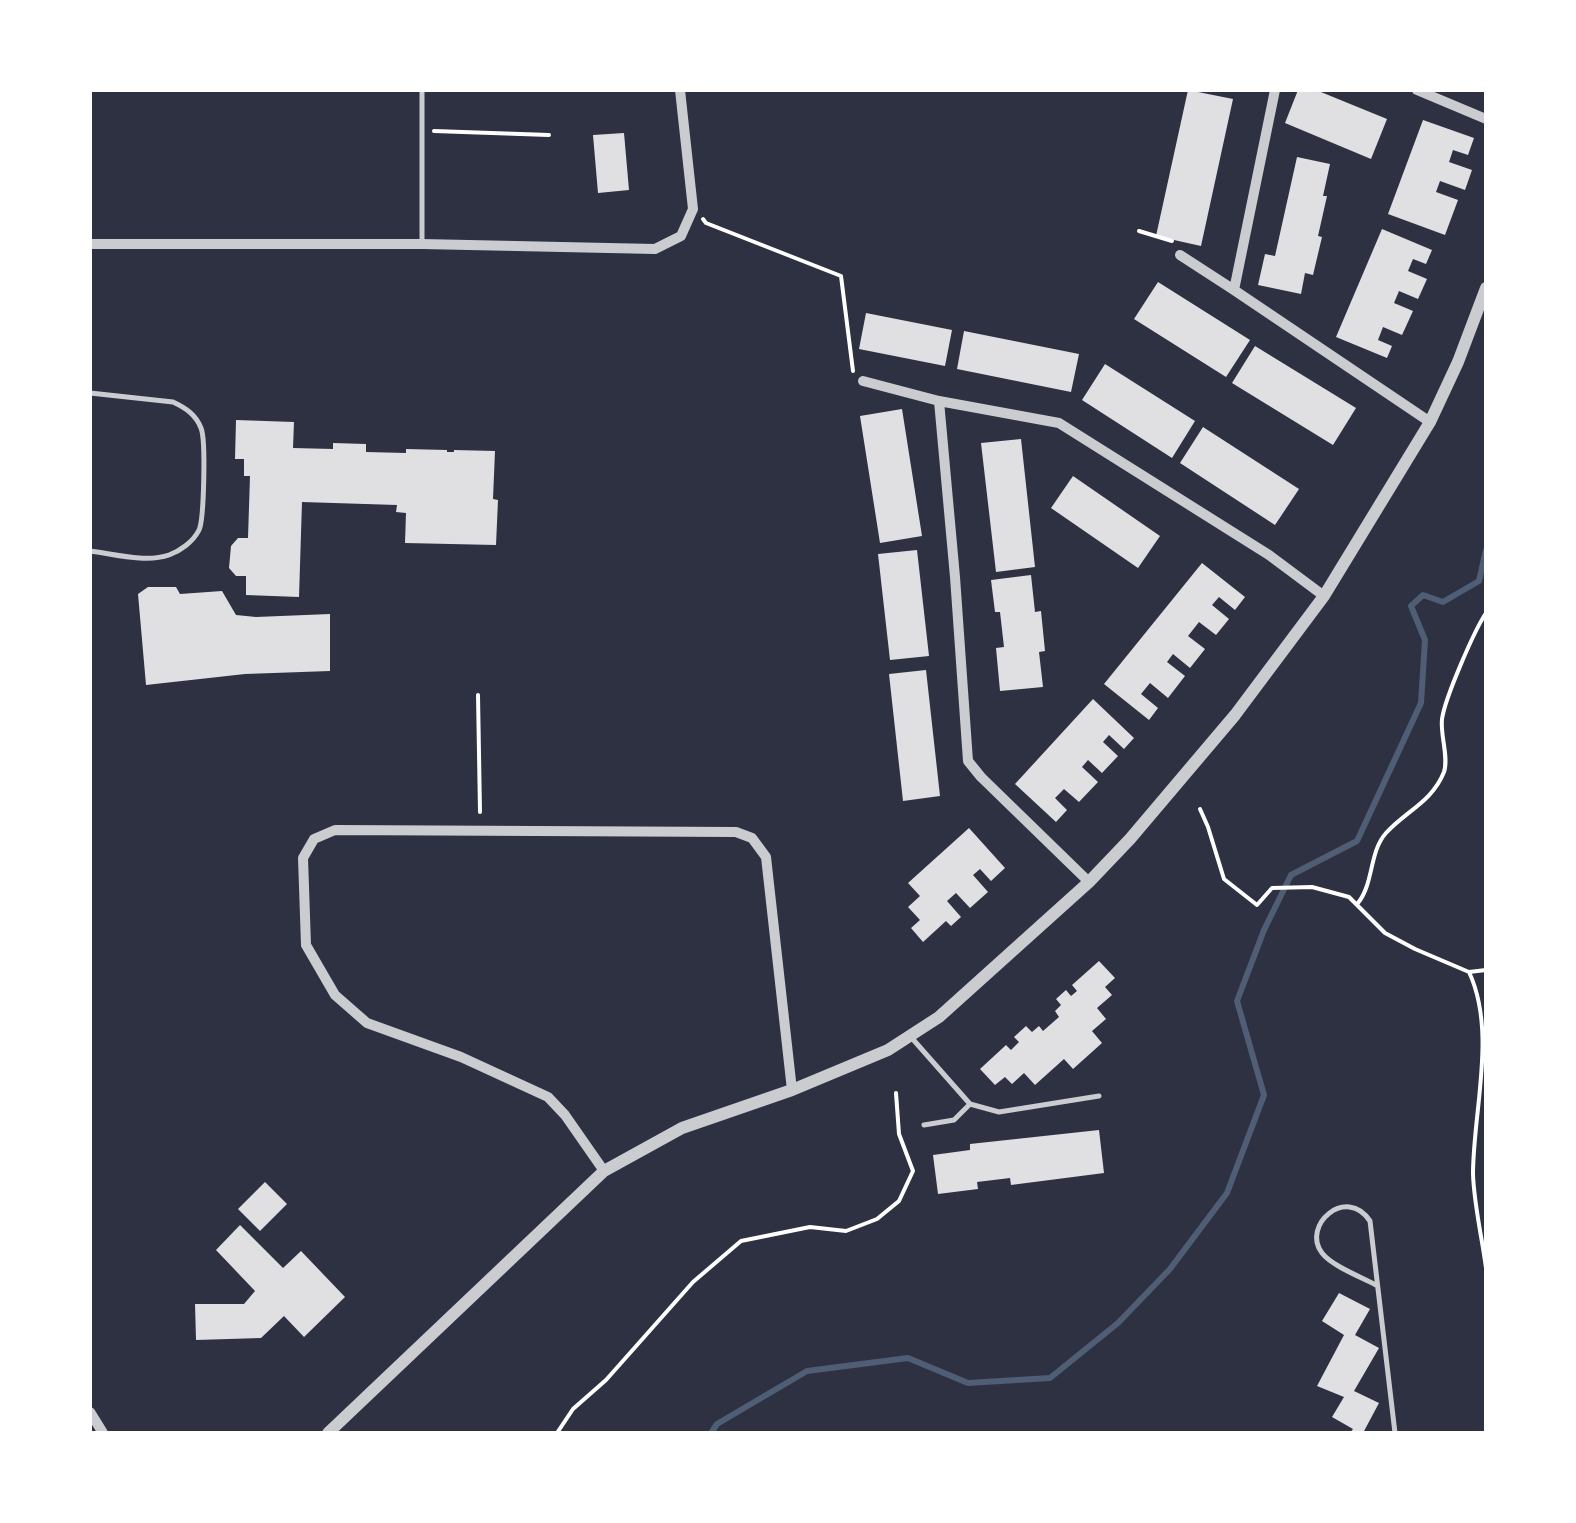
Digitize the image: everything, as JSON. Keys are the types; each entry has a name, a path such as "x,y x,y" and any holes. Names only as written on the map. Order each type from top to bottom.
{"street":[{"path":"90,244 655,249 682,236 693,209 680,90"},
{"path":"1234,290 1276,90"},
{"path":"1417,90 1486,119"},
{"path":"1180,255 1430,422"},
{"path":"328,1433 604,1171 682,1128 792,1090 888,1050 939,1017 1089,882 1235,715 1324,596 1430,422 1486,288"},
{"path":"864,381 939,401 1059,423 1269,555 1324,596"},
{"path":"939,401 968,761 1089,882"},
{"path":"604,1171 548,1096 460,1057 367,1023 335,995 306,944 303,858 314,839 335,830 736,832 752,838 766,857 792,1090"},
{"path":"90,1412 103,1433"}],"lane":[{"path":"422,90 422,244"},
{"path":"90,393 173,402 194,416 205,440 201,527 192,540 165,557 90,552"},
{"path":"910,1036 970,1104 1000,1112 1099,1096"},
{"path":"924,1126 954,1120 970,1104"},
{"path":"1376,1285 1334,1263 1318,1247 1316,1232 1322,1221 1338,1208 1355,1206 1370,1220 1395,1433"}],"path":[{"path":"422,130 550,135"},
{"path":"693,209 706,222 842,276 853,378 864,381"},
{"path":"1357,904 1365,894 1378,847 1386,833 1434,790 1446,768 1442,715 1477,626 1486,613"},
{"path":"478,694 480,812"},
{"path":"1200,809 1224,880 1257,905 1272,888 1312,887 1349,897 1386,933 1415,949 1469,972 1486,970"},
{"path":"1469,972 1476,987 1483,1062 1473,1176 1486,1268"},
{"path":"557,1433 573,1409 606,1380 693,1282 741,1242 810,1227 846,1231 877,1218 898,1201 914,1171 898,1134 896,1092"}],"building":[{"path":"1188,90 1233,99 1201,246 1156,236"},
{"path":"1298,90 1316,90 1387,119 1371,159 1285,123"},
{"path":"1423,120 1474,138 1468,155 1453,150 1449,162 1472,170 1465,190 1440,181 1436,192 1458,200 1445,235 1388,214"},
{"path":"624,133 629,190 598,193 593,135"},
{"path":"1297,157 1330,164 1318,236 1322,237 1313,275 1305,273 1301,294 1258,285 1265,254 1275,256"},
{"path":"1382,229 1432,250 1426,264 1413,259 1408,271 1427,279 1418,299 1399,291 1394,303 1413,311 1402,335 1383,327 1378,340 1392,346 1387,358 1336,337"},
{"path":"1158,282 1250,340 1226,377 1134,319"},
{"path":"866,313 952,330 945,366 859,349"},
{"path":"964,331 1079,354 1071,392 957,369"},
{"path":"1255,346 1356,408 1333,445 1232,383"},
{"path":"1105,364 1195,421 1172,458 1082,400"},
{"path":"902,409 922,536 880,543 860,416"},
{"path":"236,420 294,422 293,448 333,449 333,443 366,444 366,452 495,451 496,545 405,543 406,513 396,512 397,505 302,502 299,597 246,595 246,576 236,576 229,568 231,546 238,538 248,538 250,476 244,476 244,459 235,459"},
{"path":"1203,427 1299,489 1275,525 1180,463"},
{"path":"1021,439 1035,567 996,572 981,443"},
{"path":"1073,476 1160,536 1138,568 1051,508"},
{"path":"917,550 929,656 890,660 878,554"},
{"path":"1202,563 1245,597 1235,610 1219,597 1212,605 1229,619 1216,635 1199,622 1188,636 1205,649 1190,668 1173,654 1167,662 1185,676 1168,698 1150,683 1141,694 1158,708 1149,720 1104,684"},
{"path":"1031,575 1035,612 1041,611 1045,651 1039,652 1043,687 1000,691 996,648 1004,647 991,580"},
{"path":"148,587 176,587 180,594 222,591 236,615 330,614 330,671 245,674 146,685 138,594"},
{"path":"926,670 940,796 903,801 889,674"},
{"path":"1093,699 1134,738 1124,749 1109,735 1103,742 1118,756 1102,773 1088,760 1082,767 1098,782 1079,802 1064,789 1055,798 1067,810 1056,822 1015,784"},
{"path":"969,828 1005,868 991,881 980,869 973,875 988,892 970,908 956,893 947,901 961,917 951,926 946,921 923,942 911,928 920,920 908,907 920,896 908,883"},
{"path":"1099,961 1115,978 1105,987 1112,995 1097,1008 1106,1019 1092,1031 1102,1043 1073,1069 1064,1059 1035,1085 1024,1073 1012,1084 1005,1077 995,1085 980,1069 1006,1045 1011,1050 1019,1042 1014,1037 1026,1026 1032,1032 1039,1026 1043,1031 1059,1017 1055,1011 1061,1005 1056,999 1066,990 1071,996 1077,991 1072,985"},
{"path":"1099,1130 1104,1173 1011,1185 1010,1178 977,1182 978,1189 938,1194 933,1155 970,1150 970,1144"},
{"path":"265,1182 287,1204 260,1231 238,1209"},
{"path":"240,1225 283,1268 301,1251 345,1297 304,1337 284,1316 261,1338 196,1340 195,1304 244,1304 255,1291 216,1250"},
{"path":"1339,1293 1370,1309 1355,1335 1379,1348 1354,1391 1379,1403 1363,1433 1350,1433 1353,1429 1332,1417 1344,1397 1317,1386 1344,1335 1322,1321"}],"waterway":[{"path":"711,1433 717,1424 807,1371 908,1358 968,1383 1050,1378 1118,1323 1170,1269 1227,1193 1264,1095 1237,1001 1264,930 1291,875 1357,841 1421,703 1425,640 1411,606 1423,595 1443,602 1479,581 1486,550"}]}
